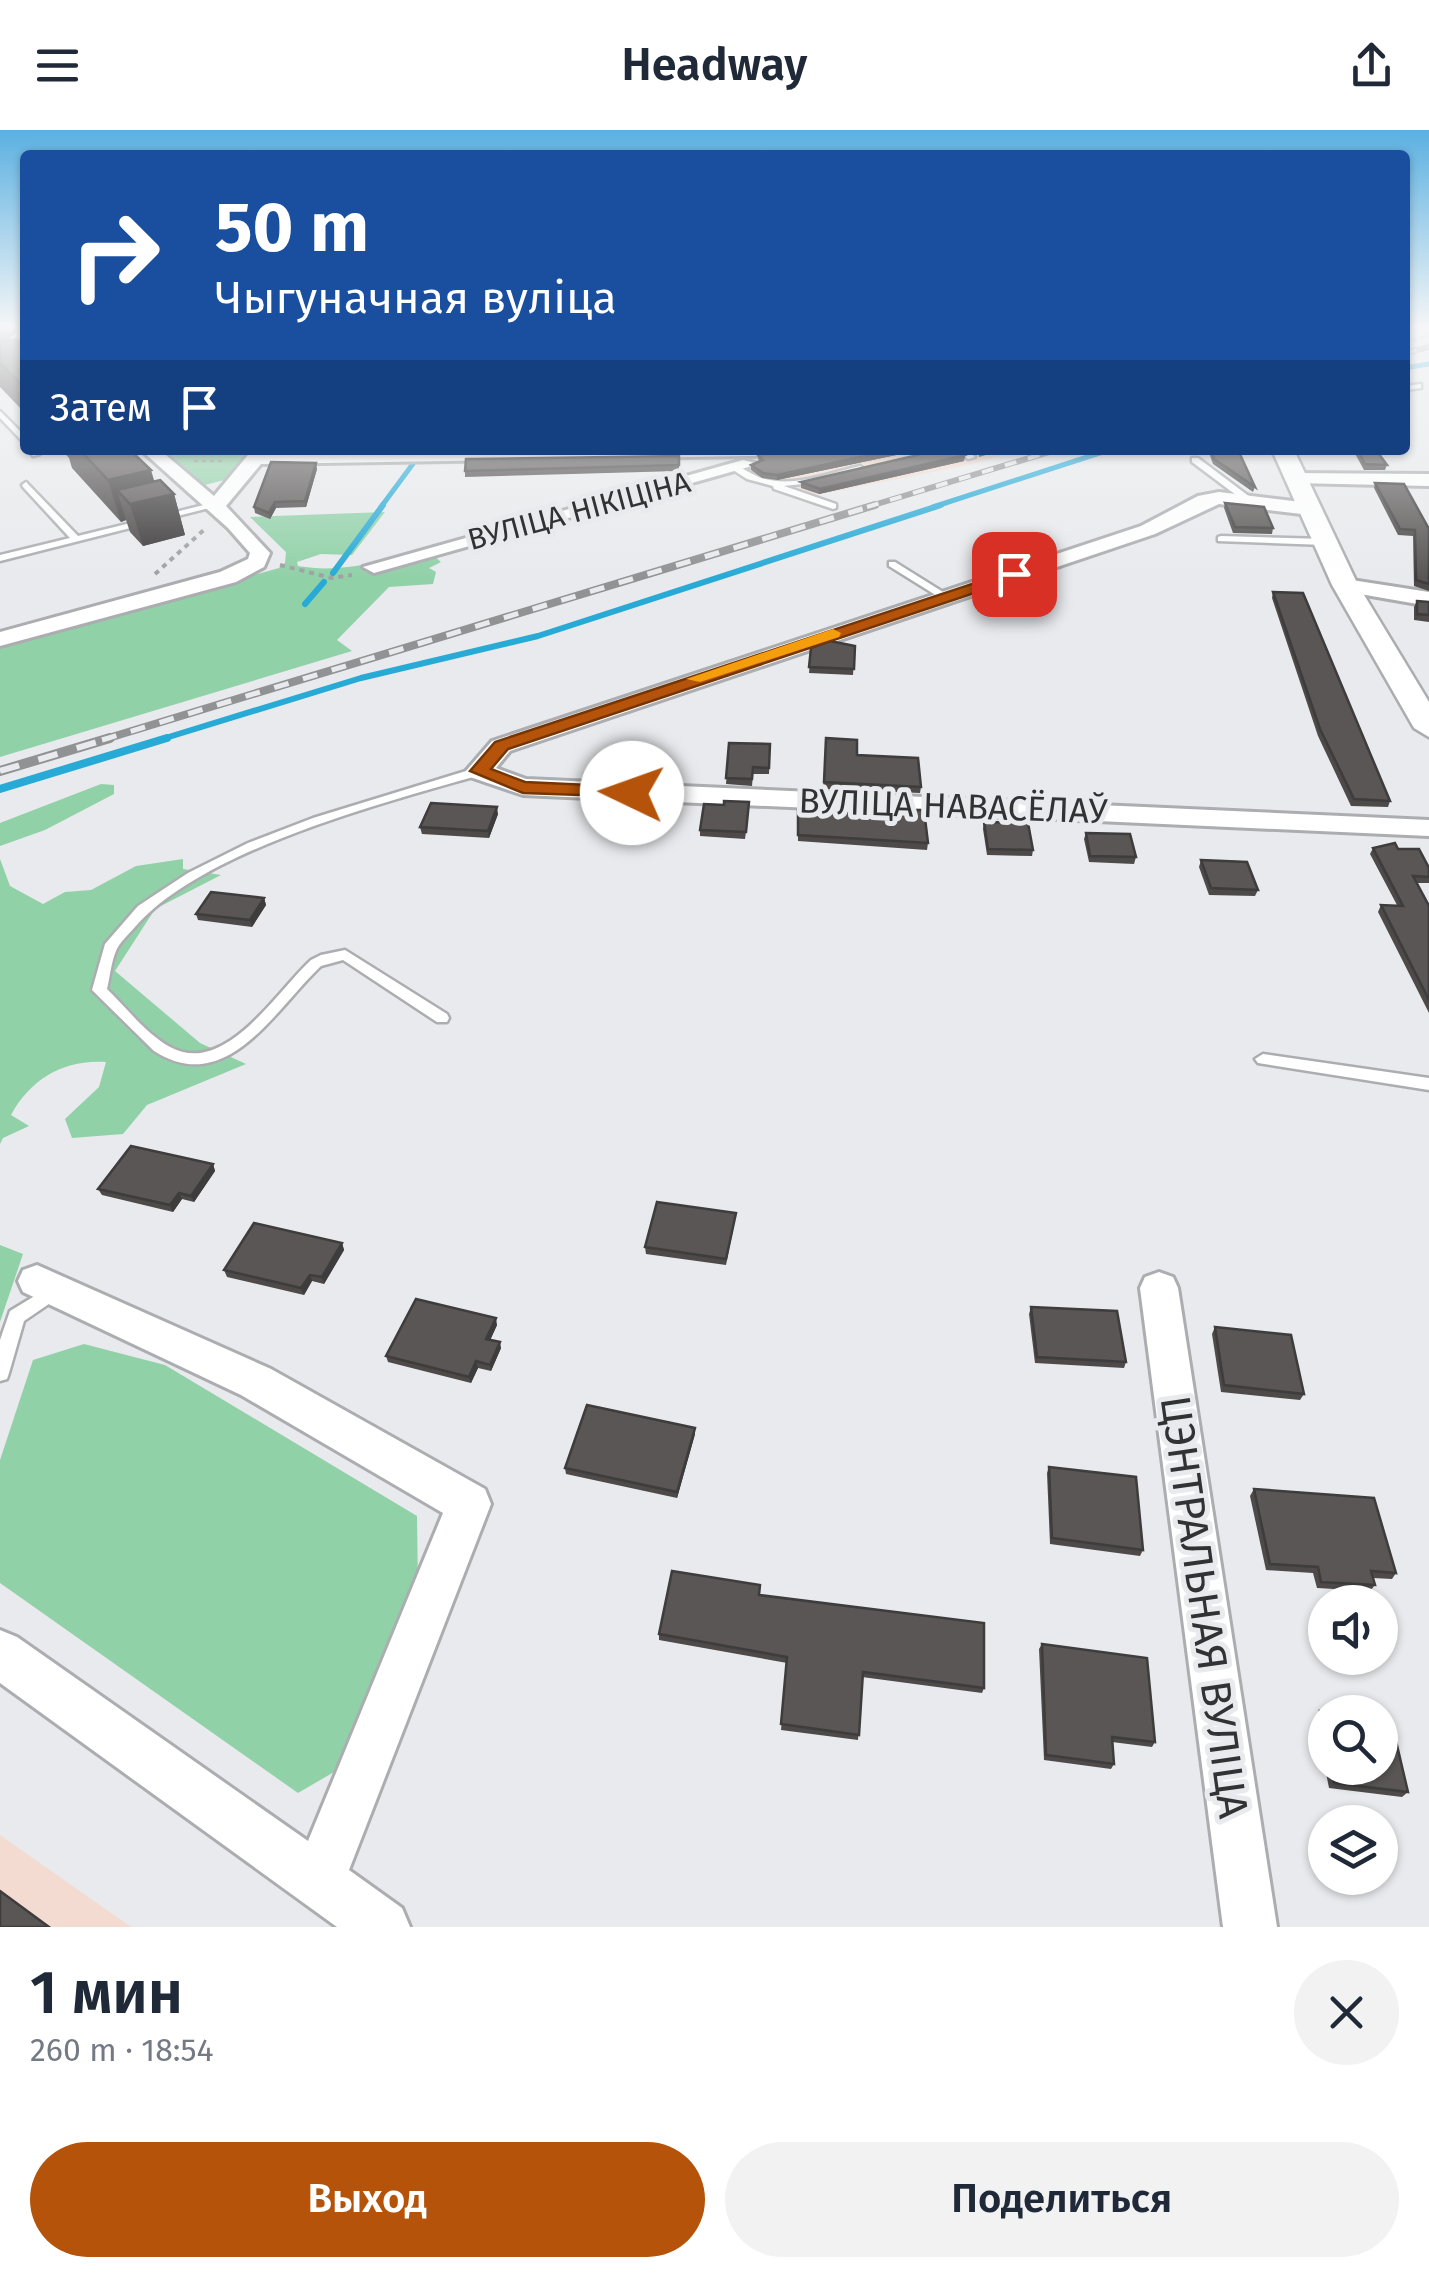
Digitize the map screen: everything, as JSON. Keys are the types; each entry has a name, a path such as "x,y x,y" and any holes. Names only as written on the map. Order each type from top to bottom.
{"street":[{"path":"0,639 228,578 257,563 260,553 216,505 154,455"},
{"path":"216,505 257,455"},
{"path":"325,455 730,461"},
{"name":"ВУЛІЦА НІКІЦІНА","path":"374,567 730,461 776,455"},
{"path":"1285,455 1345,586 1429,728"},
{"path":"1296,478 1428,476"},
{"path":"480,771 502,746 518,740 1148,530 1205,500 1248,500 1310,509"},
{"path":"1345,586 1429,599"},
{"name":"ВУЛІЦА НАВАСЁЛАЎ","path":"480,771 523,787 849,805 1075,808 1429,828"},
{"path":"47,1285 256,1382 469,1504 318,1882"},
{"name":"ЦЭНТРАЛЬНАЯ ВУЛІЦА","path":"1158,1288 1250,1927"},
{"path":"0,1654 382,1927"}],"lane":[{"path":"0,413 20,435"},
{"path":"1194,460 1248,500"},
{"path":"730,461 758,484 832,506"},
{"path":"776,487 874,466"},
{"path":"26,484 76,539"},
{"path":"0,558 216,505"},
{"path":"1222,539 1325,542"},
{"path":"892,564 946,597"},
{"path":"442,1018 345,956 318,960 250,1033 216,1058 192,1060 167,1052 99,990 98,972 124,927 151,900 261,841 480,771"},
{"path":"1263,1060 1429,1084"},
{"path":"0,1372 16,1316 47,1285"}],"path":[{"path":"170,570 154,575 208,526 194,510"},
{"path":"257,563 332,578 374,567"}],"shaded area":[{"path":"830,455 1003,455 797,499 737,474"},
{"path":"0,1835 131,1927 0,1927"}],"green space":[{"path":"168,455 248,455 228,479 205,485"},
{"path":"385,512 352,555 321,554 297,562 298,566 334,568 433,555 441,562 429,568 436,572 433,584 389,587 337,640 352,651 0,757 0,645 279,568 285,563 286,552 250,517"},
{"path":"101,784 114,785 114,794 45,830 0,846 0,823"},
{"path":"0,859 10,886 43,904 65,892 91,890 136,866 183,859 183,869 221,875 155,909 115,971 200,1043 246,1064 147,1105 123,1134 72,1138 65,1119 99,1087 106,1062 63,1068 39,1081 19,1102 11,1115 29,1126 3,1138 0,1144"},
{"path":"0,1245 23,1254 0,1322"},
{"path":"84,1344 165,1365 417,1516 418,1588 346,1765 298,1793 0,1583 0,1460 33,1360"}],"building":[{"path":"85,455 135,455 151,470 108,480"},
{"path":"758,455 870,455 777,475 763,473 751,465 763,460"},
{"path":"918,455 965,455 820,489 801,482"},
{"path":"1213,455 1240,455 1255,487"},
{"path":"1360,455 1380,455 1387,465 1365,464"},
{"path":"679,456 679,465 465,471 466,459"},
{"path":"271,462 316,463 305,501 275,502 269,513 254,507"},
{"path":"160,480 174,494 130,504 117,490"},
{"path":"1375,483 1404,484 1429,529 1429,584 1416,580 1415,530 1400,529"},
{"path":"1225,503 1264,507 1273,528 1235,527"},
{"path":"1273,592 1303,593 1390,801 1354,799 1320,729"},
{"path":"1417,601 1429,602 1429,615 1417,614"},
{"path":"830,641 855,646 854,669 809,667 811,648"},
{"path":"826,738 857,740 857,755 918,758 921,787 824,782"},
{"path":"729,743 770,744 769,768 753,767 752,779 726,778"},
{"path":"724,801 749,802 746,832 700,830 704,804 724,805"},
{"path":"431,803 497,807 488,831 420,827"},
{"path":"798,809 924,810 928,843 798,835"},
{"path":"984,822 1028,823 1033,850 988,849"},
{"path":"1086,833 1130,834 1136,857 1090,856"},
{"path":"1395,843 1398,849 1419,849 1429,868 1429,877 1413,876 1429,906 1429,1000 1381,905 1403,906 1373,848"},
{"path":"1201,860 1247,862 1258,890 1211,888"},
{"path":"211,892 264,898 250,920 196,914"},
{"path":"131,1146 213,1164 191,1196 179,1193 170,1205 98,1189"},
{"path":"657,1202 736,1213 726,1259 645,1247"},
{"path":"254,1223 342,1243 322,1277 310,1275 301,1288 224,1270"},
{"path":"416,1299 496,1318 486,1339 500,1342 490,1365 476,1361 469,1377 386,1356"},
{"path":"1031,1307 1117,1311 1126,1362 1037,1357"},
{"path":"1215,1327 1291,1335 1304,1394 1224,1385"},
{"path":"587,1405 695,1428 677,1492 565,1468"},
{"path":"1049,1467 1136,1477 1143,1550 1052,1538"},
{"path":"1254,1489 1374,1498 1396,1573 1371,1571 1375,1585 1321,1582 1318,1567 1270,1564"},
{"path":"672,1571 760,1585 759,1595 984,1623 984,1688 863,1672 859,1735 781,1724 787,1657 659,1634"},
{"path":"1042,1644 1147,1658 1155,1742 1112,1737 1114,1764 1046,1755"},
{"path":"1398,1750 1408,1792 1350,1785 1398,1785"},
{"path":"0,1891 49,1927 0,1927"}],"waterway":[{"path":"933,507 1094,455"},
{"path":"381,507 415,461"},
{"path":"333,573 383,505"},
{"path":"159,740 361,678 538,636 941,505"},
{"path":"305,604 324,582"},
{"path":"0,789 167,738"}],"railway":[{"path":"867,507 1039,455"},
{"path":"102,740 875,505"},
{"path":"0,771 110,738"}],"slow traffic":[{"path":"695,679 833,633"}],"route":[{"path":"632,793 508,785 480,771 487,758 502,746 598,710 1014,574"}]}
